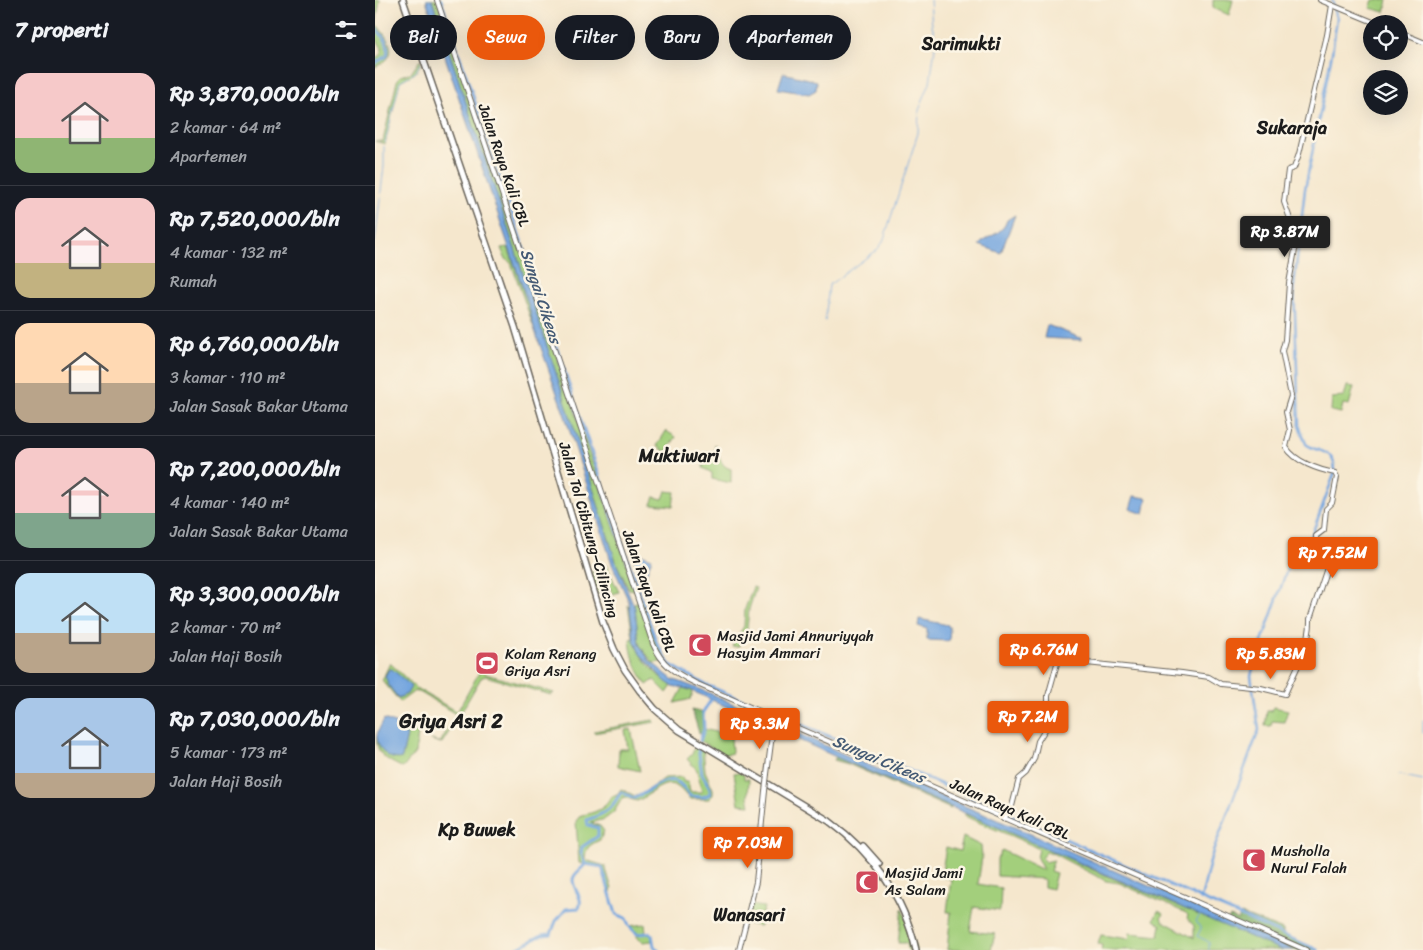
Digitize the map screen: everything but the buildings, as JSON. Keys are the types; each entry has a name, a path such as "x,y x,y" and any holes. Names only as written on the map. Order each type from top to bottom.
{"highway":[{"name":"Jalan Tol Cibitung–Cilincing","path":"405,0 519,326 606,622 628,669 658,707 695,740 832,818 869,852 886,873 905,906 917,950"}],"main road":[{"name":"Jalan Raya Kali CBL","path":"437,0 658,655 669,669 682,677 777,721 1005,816 1306,950"},
{"path":"1320,0 1363,18"},
{"path":"1005,816 1011,810 1019,779 1024,775 1034,759 1038,741 1048,724 1048,698 1058,661 1076,661 1182,672 1209,677 1221,684 1253,687 1285,694 1303,652 1310,628 1310,619 1327,563 1317,547 1316,537 1324,529 1327,509 1332,502 1337,481 1334,473 1306,464 1287,449 1289,428 1286,412 1291,396 1282,354 1295,250 1294,232 1284,202 1288,171 1294,168 1299,154 1334,6"},
{"path":"1408,36 1423,42"},
{"path":"739,950 756,882 767,774 773,731 777,721"}],"green space":[{"path":"375,0 380,0 376,24 389,42 390,53 383,63 375,67 375,58 381,55 382,48 375,37"},
{"path":"432,0 437,0 442,15 437,15"},
{"path":"1213,0 1233,0 1229,15 1213,8"},
{"path":"1373,0 1388,0 1385,12 1370,8"},
{"path":"420,60 421,63 415,73 400,81 385,144 375,141 383,141 397,81 400,76 411,73"},
{"path":"452,60 457,60 635,590 629,589 617,565 562,391"},
{"path":"508,247 529,307 534,328 511,263 505,258 501,248"},
{"path":"1347,386 1354,387 1349,405 1343,404 1341,413 1331,411 1332,398 1344,397"},
{"path":"666,431 676,437 666,452 657,446"},
{"path":"715,444 720,460 727,468 731,469 731,483 712,479 712,473 703,468 704,453 715,451"},
{"path":"666,491 675,492 673,506 651,504 654,497 663,499"},
{"path":"606,565 619,592 613,594 611,589 598,594 592,572"},
{"path":"753,587 756,588 749,609 747,629 738,647 732,646 744,626 745,609"},
{"path":"642,600 656,641 666,661 653,663 639,644 634,603"},
{"path":"628,605 639,652 655,672 672,686 667,693 654,680 647,685 637,669 630,639 633,638"},
{"path":"390,663 416,688 457,712 481,669 486,674 554,693 551,695 485,676 481,678 460,714 468,719 459,716 442,743 440,743 456,714 416,690 400,702 382,680"},
{"path":"683,688 693,691 691,699 675,703"},
{"path":"1273,707 1288,710 1284,722 1272,721 1271,726 1265,726 1267,711 1271,711"},
{"path":"692,710 703,712 704,729 702,735 699,733"},
{"path":"653,720 655,722 594,733 594,731"},
{"path":"404,727 411,728 418,734 415,753 403,768 384,757 378,749 377,737 380,742 402,757 407,735 403,733"},
{"path":"631,729 640,771 618,766 619,749 628,749 625,730"},
{"path":"704,729 731,736 732,753 724,755 700,741"},
{"path":"697,743 703,747 705,771 713,789 713,795 709,799 690,799 679,788 668,784 637,801 623,797 614,812 605,819 591,823 600,826 604,831 600,840 588,847 585,860 605,866 612,889 610,894 602,867 579,863 576,821 581,815 595,812 603,807 621,789 635,796 640,795 665,778 682,777 684,782 688,782 690,792 702,792 697,770 687,759 692,754"},
{"path":"836,757 951,807 951,809 848,764 834,760"},
{"path":"739,772 744,775 744,779 749,779 748,797 750,805 739,804 734,773"},
{"path":"965,814 1025,838 1093,870 1282,950 1101,950 1102,945 1098,944 1101,935 1129,939 1130,933 1159,936 1161,925 1154,920 1158,911 1164,914 1161,918 1163,921 1194,938 1194,926 1187,918 1188,915 1186,913 1119,883 1106,881 1050,852 1046,852 1042,858 1045,862 1054,860 1050,871 1056,873 1052,889 1044,887 1044,879 997,876 997,859 1002,850 1043,870 1037,858 1039,849 965,816"},
{"path":"963,837 981,846 982,857 978,884 1001,888 1000,911 974,907 970,931 995,934 991,950 947,950 951,912 947,912 951,879 941,877 946,847 960,851"},
{"path":"751,905 764,907 760,926 748,924"},
{"path":"902,908 916,950 908,950 907,943 898,943"},
{"path":"1241,914 1283,930 1283,935 1317,950 1294,950 1227,920 1230,917 1238,920"},
{"path":"645,924 646,933 652,935 652,941 643,942 636,937 640,935 629,926"}],"water":[{"path":"426,0 432,0 437,15 431,15"},
{"path":"446,60 452,60 566,403 617,565 635,608 639,644 649,660 672,679 705,691 861,762 1040,838 1294,950 1282,950 1266,944 836,757 688,689 672,686 665,681 640,654 634,640 629,602 612,564 566,419 534,328 529,307"},
{"path":"783,73 817,81 816,90 809,94 778,89"},
{"path":"1015,215 1001,253 979,245 1002,229 1007,220"},
{"path":"1047,325 1081,338 1081,340 1044,338"},
{"path":"1134,496 1147,498 1144,514 1130,509"},
{"path":"634,551 652,558 642,585 636,574 639,579 639,564 635,563 632,553"},
{"path":"919,619 948,625 950,629 949,641 927,640 927,629 918,626"},
{"path":"389,669 392,669 410,685 411,687 407,694 398,698 389,686 385,676"},
{"path":"384,719 404,727 403,733 407,735 402,758 397,759 385,754 378,742 378,731"}],"waterway":[{"name":"Sungai Cikeas","path":"441,0 616,526 657,644 669,664 706,685 874,755 1318,950"},
{"path":"825,321 829,285 877,250 883,242 918,133 919,110 930,83 936,40 932,26 930,0"},
{"path":"1201,899 1211,857 1259,730 1251,676 1254,665 1291,558 1312,534 1335,472 1332,458 1325,452 1306,444 1299,425 1294,286 1305,189 1332,53 1337,18 1332,0"},
{"path":"375,28 381,34 388,48 387,56 375,63"},
{"path":"385,143 400,81 415,73 420,64"},
{"path":"375,242 384,166 384,146"},
{"path":"700,741 704,729 703,712 711,700"},
{"path":"1423,720 1423,733"},
{"path":"514,950 542,935 551,934 556,921 566,909 579,908 580,900 573,884 573,878 585,864 581,853 582,847 598,836 598,828 588,825 587,820 607,810 621,792 634,798 660,783 671,781 679,783 690,796 703,797 710,794 710,788 702,774 698,747"},
{"path":"1399,775 1423,780"},
{"path":"585,864 602,867 616,914 626,918 629,926 637,934 649,933 652,935 654,946 658,950"},
{"path":"1200,915 1196,921 1201,929 1197,936 1209,942 1209,950"}],"place":[{"name":"Masjid Jami Annuriyyah Hasyim Ammari","path":"700,645"},
{"name":"Kolam Renang Griya Asri","path":"487,663"},
{"name":"Musholla Nurul Falah","path":"1254,860"},
{"name":"Masjid Jami As Salam","path":"867,882"}],"district":[{"name":"Sarimukti","path":"961,44"},
{"name":"Sukaraja","path":"1292,128"},
{"name":"Muktiwari","path":"679,456"},
{"name":"Griya Asri 2","path":"451,721"},
{"name":"Kp Buwek","path":"477,830"},
{"name":"Wanasari","path":"749,915"}]}
